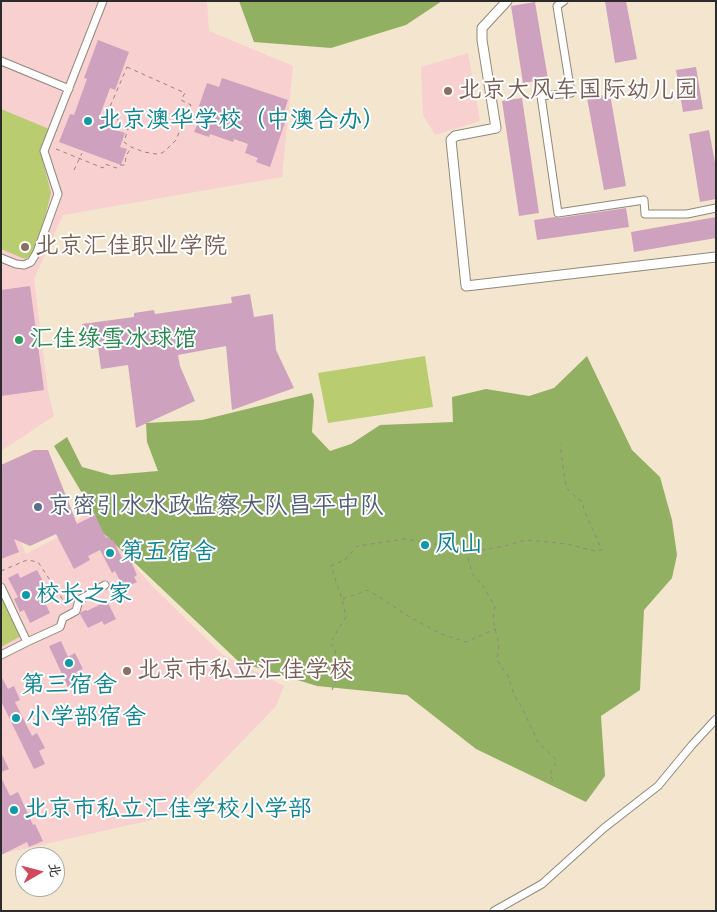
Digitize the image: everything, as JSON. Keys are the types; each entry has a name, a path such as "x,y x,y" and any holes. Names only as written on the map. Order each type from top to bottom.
{"street":[{"path":"1,258 24,265 31,262 37,252 58,194 44,151 103,1"},
{"path":"507,1 482,28 482,40 496,128 455,136 451,140 466,286 716,257"},
{"path":"564,1 557,6 571,92 541,96 558,213 644,200 645,214 687,214 716,208"},
{"path":"1,61 69,89"},
{"path":"1,655 60,627 63,618 76,611 79,600 105,584"},
{"path":"1,587 27,642"},
{"path":"494,911 542,884 604,828 658,786 692,745 716,720"}],"path":[{"path":"188,114 191,105 181,100 185,93 127,67 109,109 115,112 114,119 122,121 121,127 128,130 124,142 144,152 156,154 162,153 176,140 185,118 182,117 184,113 195,116"},
{"path":"56,149 103,168 105,164 116,168 125,165 126,156 131,147"},
{"path":"74,170 82,152"},
{"path":"332,690 342,666 336,658 335,649 330,643 346,617 331,566 346,559 357,546 405,539 477,551 526,540 567,544 596,551 602,550 584,510 583,502 566,487 560,444"},
{"path":"466,549 472,573 483,586 495,607 493,619 499,645 497,660 508,676 514,695 538,742 557,761 550,774 553,780"},
{"path":"1,570 27,560 38,562 71,613"},
{"path":"342,599 368,590 434,630 466,642 496,629"}],"shaded area":[{"name":"北京汇佳职业学院","path":"1,1 207,1 209,31 293,66 282,177 63,215 34,279 48,392 54,416 1,451"},
{"name":"北京大风车国际幼儿园","path":"468,53 480,121 435,135 423,115 421,67"},
{"name":"北京市私立汇佳学校","path":"1,499 26,554 64,534 87,511 153,587 223,655 284,686 276,706 170,816 32,847 15,847 15,851 1,854"}],"green space":[{"path":"239,1 442,1 406,25 331,48 254,42"},
{"path":"1,109 49,129 40,149 51,193 36,254 25,259 1,249"},
{"path":"425,356 433,407 328,423 318,373"},
{"path":"587,356 632,450 660,477 672,520 677,555 672,578 644,610 640,690 601,716 605,776 586,802 476,749 407,695 317,686 239,662 100,530 95,515 54,446 67,437 82,467 111,475 158,471 147,442 146,423 202,420 312,393 314,401 312,432 330,451 351,444 380,425 453,422 452,397 486,389 529,396 554,388"},
{"path":"1,595 21,636 1,647"}],"building":[{"path":"605,1 626,1 637,59 615,63"},
{"path":"535,2 548,79 523,83 511,6"},
{"name":"北京澳华学校（中澳合办）","path":"98,40 129,52 115,90 110,88 100,115 110,119 108,124 116,127 115,130 125,133 120,147 127,149 121,165 59,142 70,114 74,115 87,79 84,78"},
{"path":"696,67 703,109 683,112 676,70"},
{"path":"222,78 288,100 284,112 288,113 270,167 256,162 258,158 245,153 248,144 234,139 233,142 210,134 209,137 194,132 197,125 193,123 207,83 219,87"},
{"path":"610,94 626,186 604,190 587,98"},
{"path":"522,98 539,213 519,216 502,101"},
{"path":"709,130 716,168 716,199 700,202 689,134"},
{"path":"626,208 629,227 537,240 534,220"},
{"path":"716,217 716,238 634,252 631,232"},
{"name":"汇佳绿雪冰球馆","path":"30,286 44,390 1,396 1,290"},
{"path":"250,294 254,317 273,314 276,350 294,388 232,410 226,346 178,355 180,366 195,401 136,428 128,365 101,369 97,340 85,342 82,324 134,317 134,313 154,310 155,314 232,303 231,297"},
{"name":"京密引水水政监察大队昌平中队","path":"34,450 48,450 77,524 95,515 106,538 109,536 111,541 113,540 122,558 125,557 127,561 130,559 137,575 134,577 137,582 120,590 117,585 121,583 115,571 112,573 100,550 88,556 90,560 74,569 56,534 30,546 14,539 19,552 1,559 1,465"},
{"name":"校长之家","path":"37,570 48,591 41,595 50,613 30,623 24,610 20,612 14,599 18,597 8,578 18,573 20,578"},
{"path":"107,601 116,619 104,625 102,621 88,628 80,614 81,612"},
{"name":"第三宿舍","path":"61,641 68,657 75,653 83,669 76,672 81,683 69,689 49,646"},
{"name":"小学部宿舍","path":"1,676 8,689 14,686 20,700 15,702 32,736 37,733 45,748 39,751 45,764 34,769 1,701"},
{"name":"北京市私立汇佳学校小学部","path":"1,753 9,769 1,772"},
{"name":"北京市私立汇佳学校小学部","path":"1,777 10,796 18,792 33,825 35,824 43,841 29,847 27,842 1,855"}],"place":[{"name":"北京大风车国际幼儿园","path":"448,91"},
{"name":"北京澳华学校（中澳合办）","path":"88,121"},
{"name":"北京汇佳职业学院","path":"25,247"},
{"name":"汇佳绿雪冰球馆","path":"19,340"},
{"name":"京密引水水政监察大队昌平中队","path":"38,507"},
{"name":"凤山","path":"425,545"},
{"name":"第五宿舍","path":"110,553"},
{"name":"校长之家","path":"26,595"},
{"name":"第三宿舍","path":"69,663"},
{"name":"北京市私立汇佳学校","path":"127,671"},
{"name":"小学部宿舍","path":"16,718"},
{"name":"北京市私立汇佳学校小学部","path":"14,810"}]}
